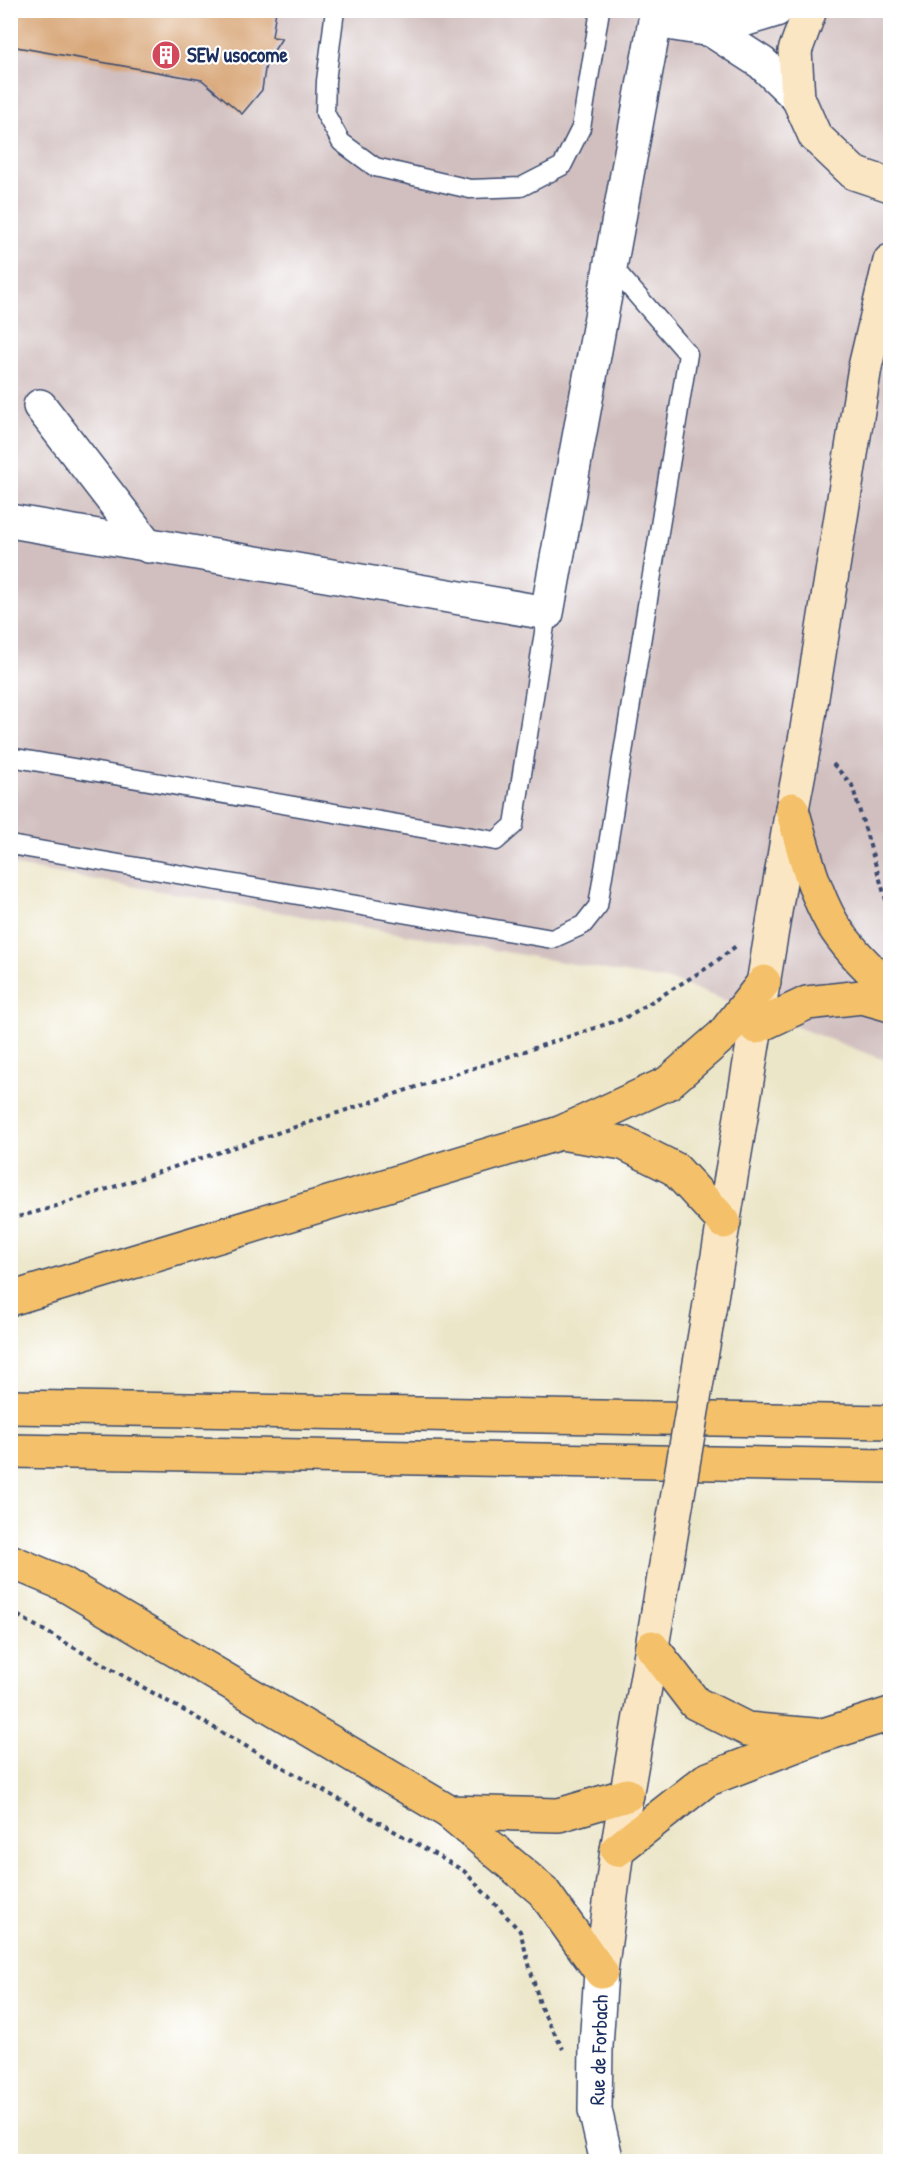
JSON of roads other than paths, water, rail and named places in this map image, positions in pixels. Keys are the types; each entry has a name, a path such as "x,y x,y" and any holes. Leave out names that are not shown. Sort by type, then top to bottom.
{"highway":[{"path":"792,809 811,875 832,923 865,965 891,989"},
{"path":"10,1299 560,1133 668,1083 723,1035 764,982"},
{"path":"756,1027 807,1003 862,997 891,1005"},
{"path":"560,1133 623,1143 675,1168 724,1222"},
{"path":"10,1407 891,1422"},
{"path":"10,1451 891,1466"},
{"path":"10,1562 62,1583 449,1812 543,1891 602,1972"},
{"path":"652,1647 695,1703 747,1729 820,1736"},
{"path":"616,1850 705,1780 820,1736 891,1714"},
{"path":"449,1812 559,1815 627,1795"}],"main road":[{"path":"810,10 795,51 798,98 815,136 854,173 891,185"},
{"path":"602,1972 616,1850 806,735 865,367 891,261"}],"street":[{"path":"711,30 776,10"},
{"path":"10,521 547,613 656,16 711,30 762,63 798,98"},
{"path":"40,406 148,546"},
{"name":"Rue de Forbach","path":"602,1972 596,2046 595,2110 607,2162"}],"lane":[{"path":"336,10 326,81 325,113 341,142 375,167 470,189 521,187 562,166 581,128 600,10"},
{"path":"10,844 552,939 583,925 598,906 688,354 610,264"},
{"path":"10,757 496,841 514,825 547,613"}],"place":[{"name":"SEW usocome","path":"166,55"}]}
